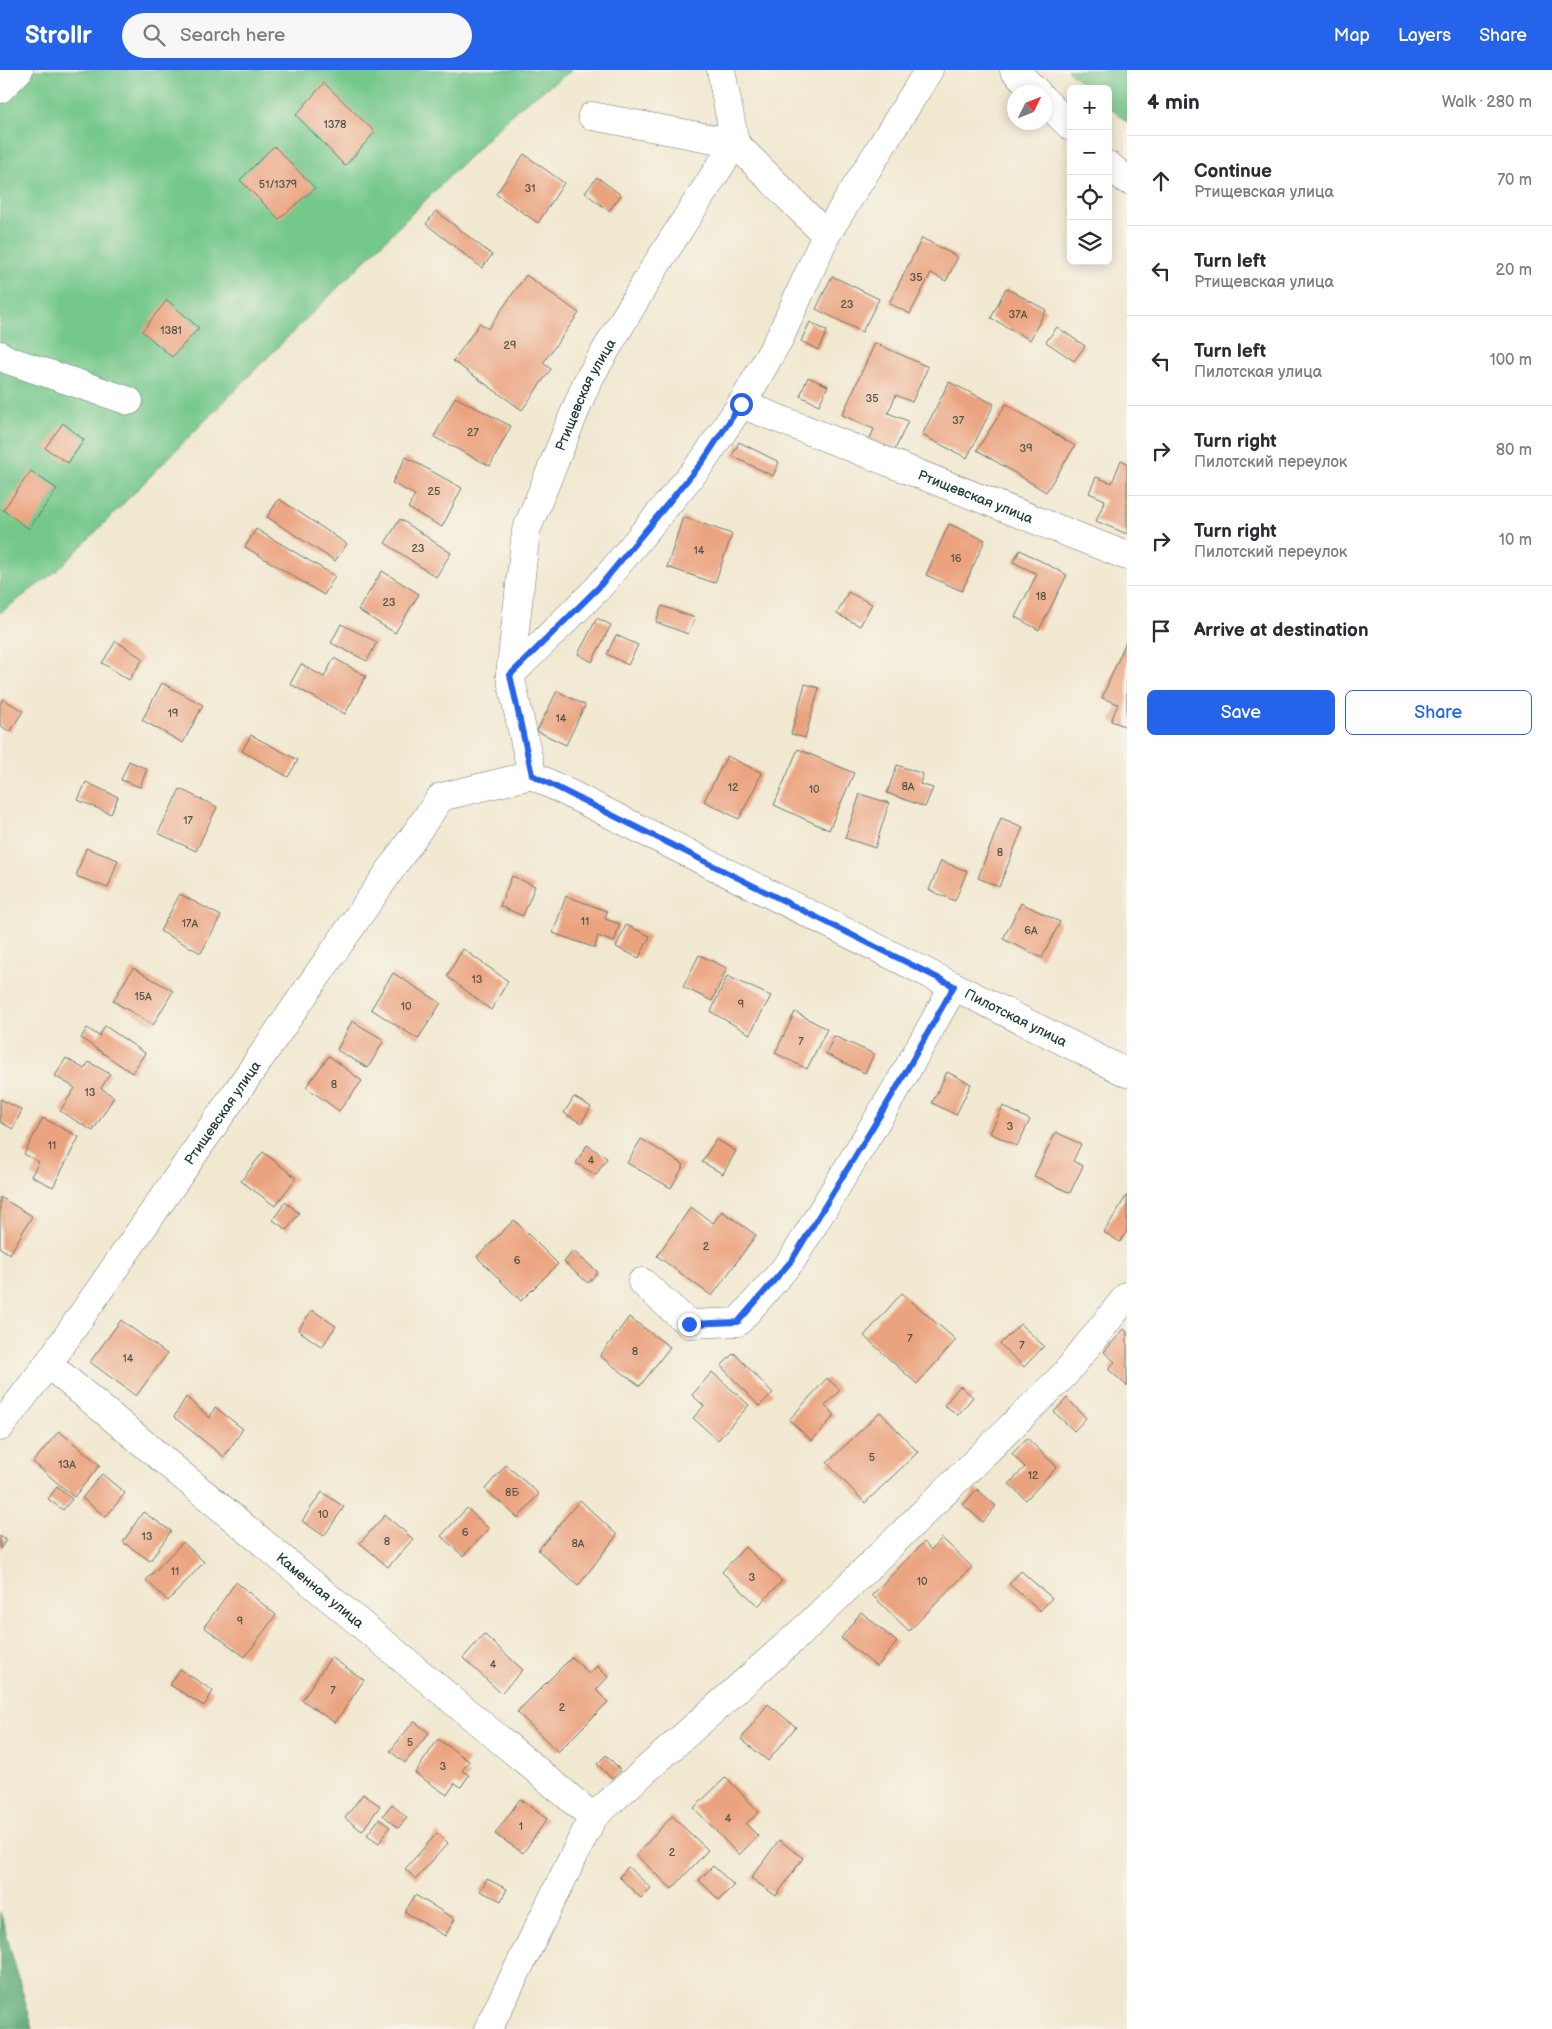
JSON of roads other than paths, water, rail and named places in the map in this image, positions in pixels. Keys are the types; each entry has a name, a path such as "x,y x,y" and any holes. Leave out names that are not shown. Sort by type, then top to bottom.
{"street":[{"path":"0,89 20,70"},
{"path":"721,70 735,143 826,235"},
{"path":"510,675 599,587 703,461 741,404 780,337 826,235 929,70"},
{"path":"1014,70 1030,85"},
{"path":"1052,108 1067,123"},
{"path":"592,116 735,143"},
{"name":"Ртищевская улица","path":"0,1426 48,1364 441,797 532,775 510,675 526,531 587,382 653,270 735,143"},
{"path":"1112,168 1127,180"},
{"path":"3,357 130,401"},
{"name":"Ртищевская улица","path":"741,404 1127,556"},
{"name":"Пилотская улица","path":"532,775 1127,1073"},
{"path":"642,1282 689,1324 738,1322 792,1260 899,1084 954,986"},
{"path":"488,2029 593,1817 809,1625 1064,1375 1127,1296"},
{"name":"Каменная улица","path":"48,1364 593,1817"}]}
